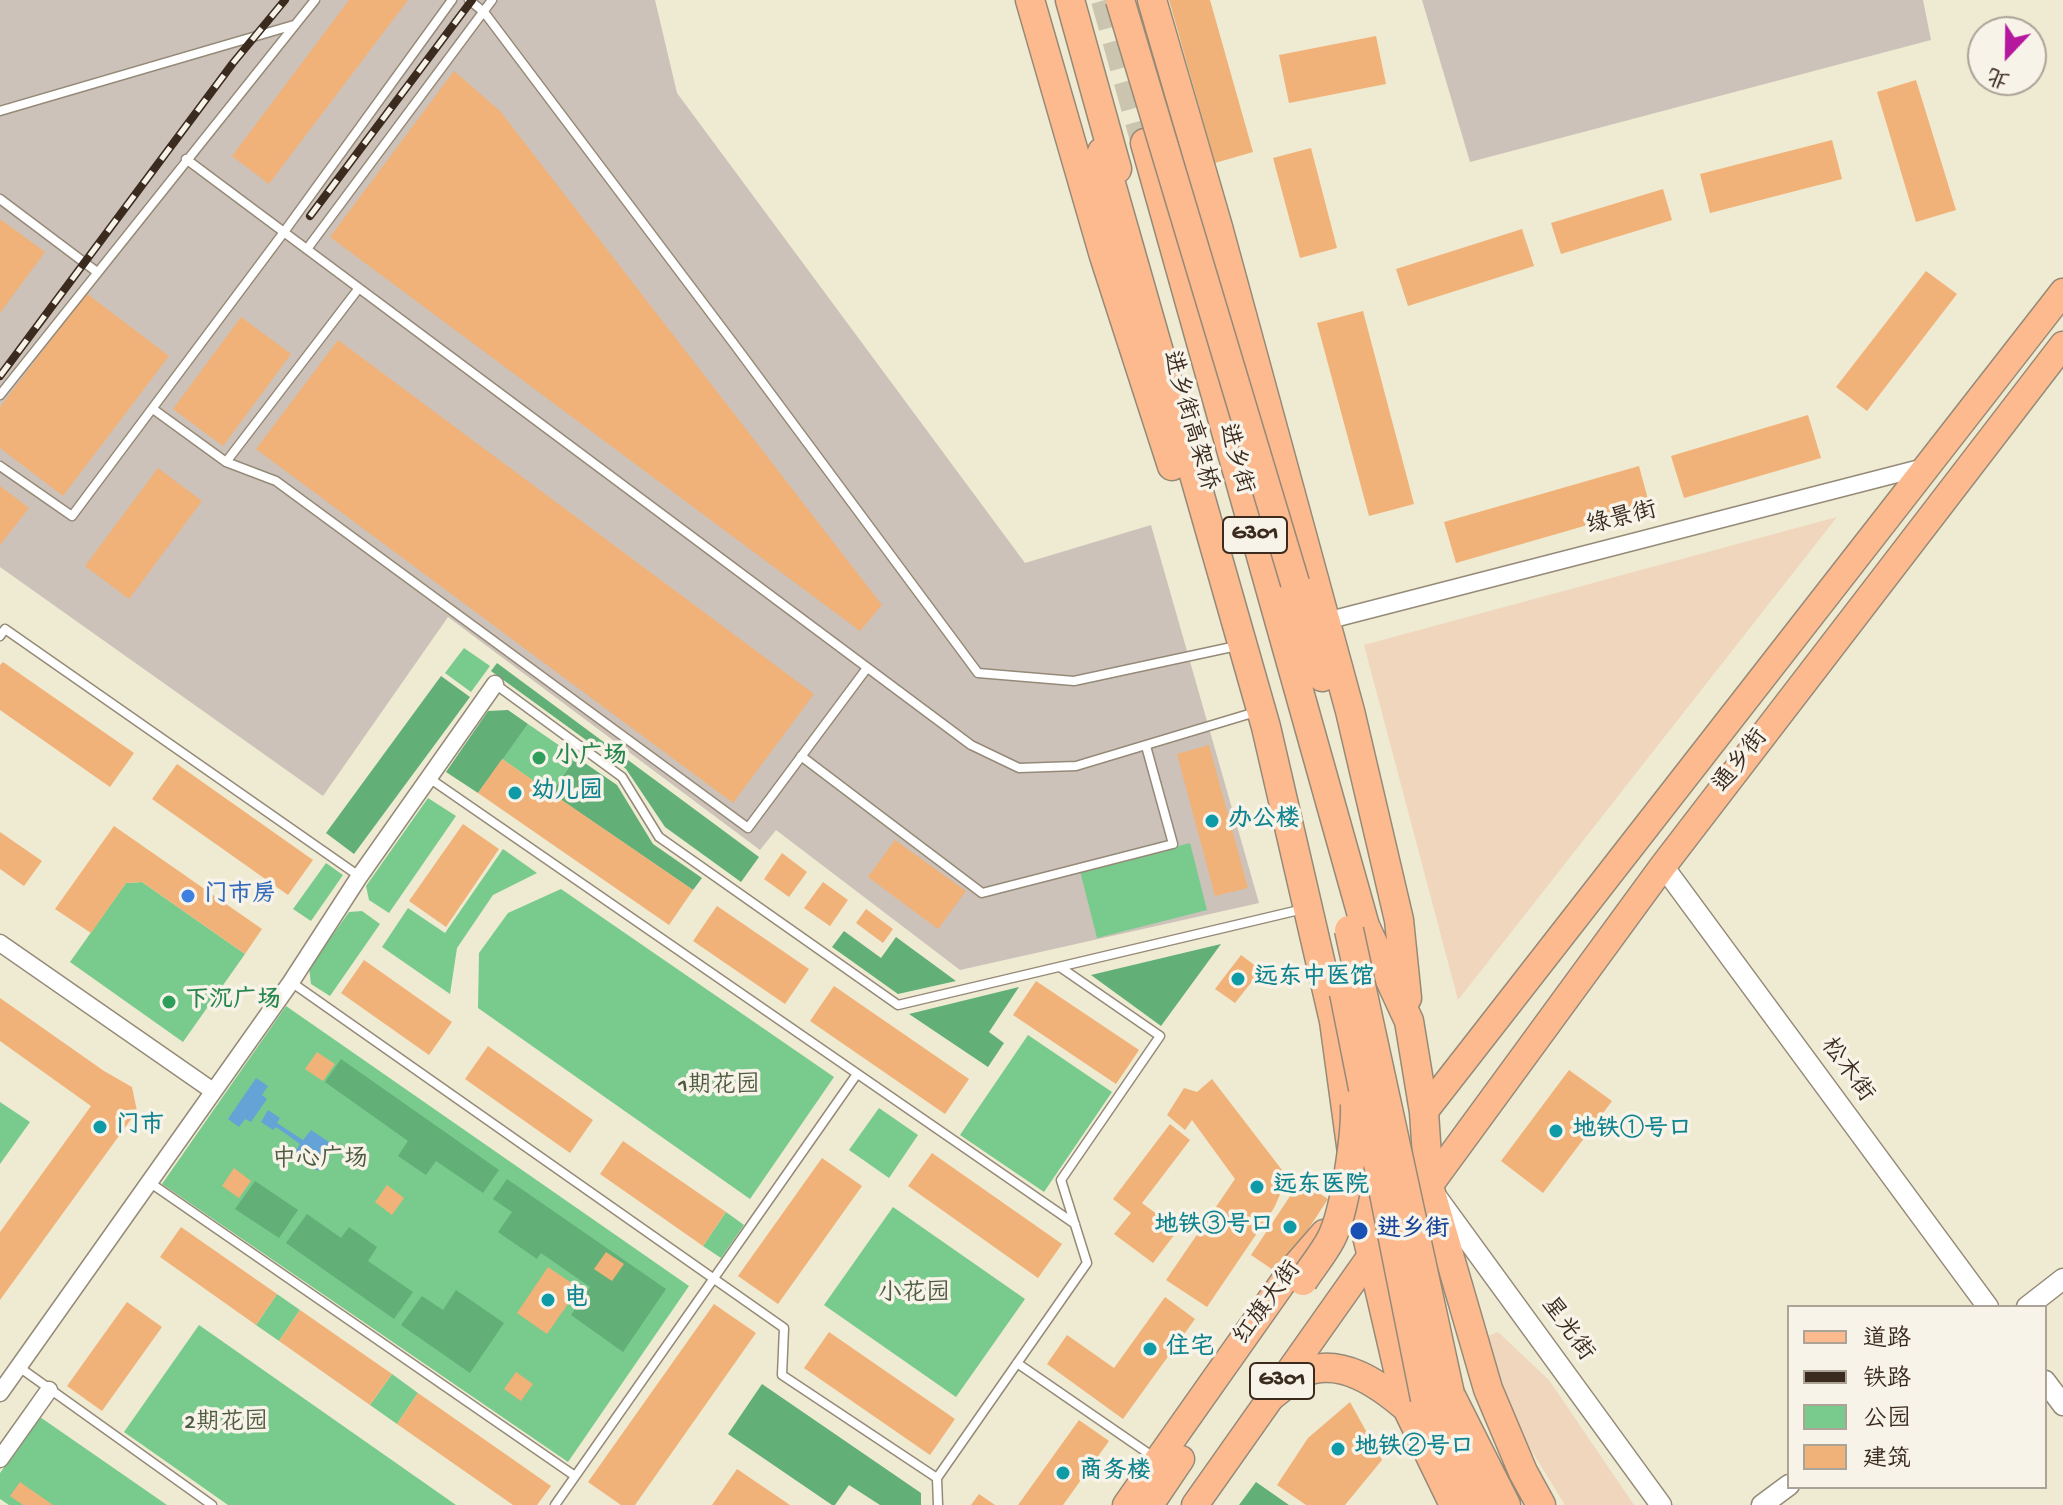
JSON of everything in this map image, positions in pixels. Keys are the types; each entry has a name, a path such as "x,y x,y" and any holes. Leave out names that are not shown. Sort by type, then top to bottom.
{"highway":[{"name":"进乡街","path":"1030,0 1090,156 1116,252 1266,727 1334,1021 1358,1197 1370,1257 1407,1408 1454,1505"},
{"name":"进乡街高架桥","path":"1070,0 1341,932"},
{"name":"进乡街高架桥","path":"1089,0 1341,932"},
{"path":"1120,0 1341,744 1390,887"},
{"path":"1152,0 1218,227 1350,711 1399,920 1409,1021"},
{"name":"进乡街","path":"1145,143 1365,926 1409,1021 1424,1112 1429,1186 1488,1389 1523,1472 1541,1505"},
{"path":"1172,237 1218,227"},
{"path":"1116,252 1232,647 1302,944 1334,1021"},
{"path":"1341,932 1354,1043 1425,1399 1477,1505"},
{"path":"1341,932 1450,1394 1506,1505"},
{"path":"1303,1281 1332,1237 1348,1175 1356,1126 1354,1043"},
{"name":"红旗大街","path":"1358,1197 1424,1112"},
{"name":"G301","path":"1370,1257 1429,1186"},
{"path":"1271,1396 1302,1373 1334,1367 1370,1380 1407,1408"}],"main road":[{"name":"通乡街","path":"1424,1112 2063,292"},
{"name":"通乡街","path":"1429,1186 1663,866 2063,345"},
{"name":"红旗大街","path":"1126,1505 1291,1271 1358,1197"},
{"name":"G301","path":"1195,1505 1370,1257"},
{"path":"1150,1505 1303,1281"}],"street":[{"name":"绿景街","path":"1326,621 1930,465"},
{"path":"0,1393 291,982 359,877 495,684"},
{"name":"松木街","path":"1663,866 1987,1305"},
{"path":"0,943 213,1091"},
{"name":"星光街","path":"1429,1186 1661,1505"},
{"path":"2030,1305 2063,1279"},
{"path":"2047,1384 2063,1405"},
{"path":"0,1459 49,1390"},
{"path":"1762,1505 1787,1486"}],"lane":[{"path":"0,395 315,0"},
{"path":"0,466 72,516 452,0"},
{"path":"469,0 484,12 978,673 1074,681 1232,647"},
{"path":"307,249 492,0"},
{"path":"0,111 295,25"},
{"path":"186,159 971,745 1019,768 1076,766 1249,714"},
{"path":"0,199 97,272"},
{"path":"226,462 359,288"},
{"path":"153,409 226,462 276,481 748,828 867,668"},
{"path":"0,636 5,629 359,877"},
{"path":"495,684 622,777 659,837 898,1005 1295,911"},
{"path":"801,756 982,893 1173,844 1146,746"},
{"path":"429,778 1075,1224"},
{"path":"938,1505 937,1478 1087,1263 1061,1180 1160,1036 1060,967"},
{"path":"291,982 784,1328 782,1375 937,1478"},
{"path":"555,1505 857,1074"},
{"path":"149,1182 575,1476"},
{"path":"1017,1363 1159,1461"},
{"path":"19,1367 212,1505"}],"shaded area":[{"path":"0,0 655,0 677,93 1025,563 1151,525 1259,903 960,970 776,830 760,850 448,617 323,796 0,567"},
{"path":"1422,0 1923,0 1931,40 1470,162"},
{"path":"1837,517 1458,1000 1364,645"},
{"path":"1498,1332 1549,1380 1634,1505 1565,1505 1512,1419 1485,1337"}],"green space":[{"path":"464,648 490,666 471,692 445,673"},
{"path":"497,663 759,857 741,882 665,827 626,769 491,671"},
{"path":"441,676 470,697 354,854 326,833"},
{"path":"508,710 528,724 478,793 446,772 488,711"},
{"name":"小广场","path":"528,724 576,757 551,793 502,759"},
{"path":"576,757 617,785 653,844 702,878 693,890 551,793"},
{"path":"428,798 456,816 389,913 369,900 366,886"},
{"path":"1190,843 1207,910 1097,938 1080,871"},
{"path":"503,849 537,873 493,895 457,948 450,994 382,947 408,908 445,933"},
{"path":"326,863 343,875 311,921 293,909"},
{"name":"下沉广场","path":"142,882 245,954 183,1042 70,962 126,883"},
{"name":"1期花园","path":"561,889 834,1077 750,1199 478,1008 479,953 508,913"},
{"path":"362,911 380,924 330,996 311,984 309,968 349,912"},
{"path":"844,931 881,958 896,937 956,981 898,994 832,947"},
{"path":"1221,944 1161,1026 1091,975"},
{"path":"1019,987 989,1032 1004,1043 988,1067 909,1014"},
{"name":"中心广场","path":"286,1006 689,1286 568,1462 162,1184"},
{"path":"1028,1035 1112,1092 1044,1192 960,1135"},
{"path":"341,1059 499,1170 483,1193 436,1161 426,1175 398,1156 408,1141 325,1082"},
{"path":"0,1102 30,1122 0,1164"},
{"path":"879,1108 918,1135 889,1178 849,1150"},
{"path":"507,1179 666,1289 623,1352 571,1315 590,1287 541,1253 537,1259 498,1232 512,1212 493,1199"},
{"path":"255,1181 298,1210 279,1238 235,1209"},
{"name":"小花园","path":"893,1207 1025,1299 956,1397 824,1305"},
{"path":"726,1212 744,1225 721,1258 703,1246"},
{"path":"307,1214 341,1238 349,1227 377,1247 368,1261 413,1292 394,1319 286,1243"},
{"path":"456,1290 504,1323 470,1373 401,1325 422,1296 443,1310"},
{"path":"277,1294 300,1310 279,1341 256,1325"},
{"name":"2期花园","path":"199,1325 456,1505 228,1505 124,1432"},
{"path":"392,1374 418,1393 397,1424 370,1405"},
{"path":"762,1384 921,1493 921,1505 880,1505 849,1485 832,1505 728,1434"},
{"path":"40,1417 167,1505 9,1505 0,1499 0,1473"},
{"path":"1256,1482 1289,1505 1239,1505"}],"water":[{"path":"256,1078 268,1086 262,1095 267,1099 251,1122 245,1119 239,1127 228,1119"},
{"path":"268,1110 280,1118 277,1123 303,1140 311,1130 335,1146 318,1171 293,1155 300,1144 276,1127 273,1130 261,1122"}],"building":[{"path":"349,0 408,0 269,184 232,156"},
{"path":"1169,0 1210,0 1253,152 1215,163"},
{"path":"1376,36 1386,84 1289,103 1279,55"},
{"path":"454,71 500,111 882,605 860,631 330,237"},
{"path":"1916,80 1956,210 1916,222 1877,92"},
{"path":"1832,140 1842,179 1710,213 1700,174"},
{"path":"1311,148 1337,248 1300,258 1273,158"},
{"path":"1663,189 1672,220 1561,254 1551,223"},
{"path":"0,219 45,252 0,313"},
{"path":"1522,229 1534,266 1408,306 1396,269"},
{"path":"1926,271 1957,294 1867,411 1836,387"},
{"path":"86,293 169,356 63,496 0,448 0,407"},
{"path":"1363,311 1414,504 1369,516 1317,323"},
{"path":"241,317 291,354 223,446 173,409"},
{"path":"338,340 814,694 733,803 256,449"},
{"path":"1808,415 1821,458 1684,498 1671,456"},
{"path":"1639,466 1650,507 1456,563 1444,522"},
{"path":"158,468 202,501 129,599 85,566"},
{"path":"0,486 29,508 0,545"},
{"path":"3,662 134,753 110,787 0,710 0,665"},
{"name":"办公楼","path":"1209,745 1248,888 1215,896 1177,754"},
{"path":"502,759 693,890 669,925 478,793"},
{"path":"177,764 313,860 288,895 152,799"},
{"path":"463,824 499,849 446,927 409,901"},
{"name":"门市房","path":"114,826 262,929 245,954 142,882 126,883 91,933 55,909"},
{"path":"0,832 42,861 24,886 0,869"},
{"path":"895,840 966,891 938,929 868,877"},
{"path":"782,853 807,872 789,897 764,879"},
{"path":"823,882 848,900 830,926 804,908"},
{"path":"717,906 809,969 785,1004 693,941"},
{"path":"866,909 893,929 883,943 856,923"},
{"name":"远东中医馆","path":"1241,955 1261,970 1235,1003 1215,989"},
{"path":"364,960 452,1022 429,1055 341,993"},
{"path":"1036,981 1139,1050 1116,1084 1013,1015"},
{"path":"834,986 969,1079 945,1114 810,1021"},
{"path":"0,998 132,1087 137,1111 0,1300 0,1232 91,1106 0,1041"},
{"path":"488,1046 593,1120 570,1153 465,1079"},
{"path":"317,1052 335,1064 323,1081 305,1069"},
{"name":"地铁①号口","path":"1569,1070 1612,1101 1543,1193 1501,1161"},
{"name":"远东医院","path":"1212,1079 1282,1170 1286,1181 1274,1208 1207,1307 1166,1280 1235,1179 1192,1120 1185,1130 1167,1115 1184,1088 1197,1092"},
{"path":"1170,1124 1190,1140 1142,1203 1178,1230 1153,1263 1114,1234 1131,1213 1113,1199"},
{"path":"623,1141 726,1212 703,1246 600,1174"},
{"path":"932,1153 1062,1244 1038,1278 908,1186"},
{"path":"822,1158 862,1186 778,1304 738,1276"},
{"path":"234,1168 251,1181 239,1198 222,1186"},
{"name":"地铁③号口","path":"1300,1181 1328,1199 1279,1274 1251,1255"},
{"path":"387,1185 404,1198 392,1215 375,1202"},
{"path":"181,1227 277,1294 256,1325 160,1257"},
{"path":"606,1252 624,1264 612,1281 594,1269"},
{"name":"电","path":"548,1267 579,1288 547,1334 517,1313"},
{"name":"住宅","path":"1165,1297 1195,1319 1123,1419 1047,1364 1067,1335 1114,1368"},
{"path":"127,1302 162,1327 102,1411 67,1386"},
{"path":"714,1304 756,1333 635,1505 621,1505 588,1482"},
{"path":"300,1310 392,1374 370,1405 279,1341"},
{"path":"829,1332 955,1419 930,1455 804,1368"},
{"path":"516,1372 533,1384 521,1401 504,1389"},
{"path":"418,1393 551,1486 537,1505 513,1505 397,1424"},
{"name":"地铁②号口","path":"1350,1402 1382,1460 1345,1505 1306,1505 1277,1485 1308,1438"},
{"name":"商务楼","path":"1079,1420 1109,1441 1063,1505 1018,1505"},
{"path":"737,1469 790,1505 712,1505"},
{"path":"20,1482 53,1505 23,1505 10,1496"},
{"path":"979,1494 995,1505 971,1505"}],"tunnel":[{"path":"1105,0 1145,143"}],"railway":[{"path":"0,376 233,63 285,0"},
{"path":"310,216 472,0"}],"place":[{"name":"小广场","path":"539,758"},
{"name":"幼儿园","path":"515,793"},
{"name":"办公楼","path":"1212,821"},
{"name":"门市房","path":"188,896"},
{"name":"远东中医馆","path":"1238,979"},
{"name":"下沉广场","path":"169,1002"},
{"name":"门市","path":"100,1127"},
{"name":"地铁①号口","path":"1556,1131"},
{"name":"远东医院","path":"1257,1187"},
{"name":"地铁③号口","path":"1290,1227"},
{"name":"进乡街","path":"1359,1231"},
{"name":"电","path":"548,1300"},
{"name":"住宅","path":"1150,1349"},
{"name":"地铁②号口","path":"1338,1449"},
{"name":"商务楼","path":"1063,1473"}]}
